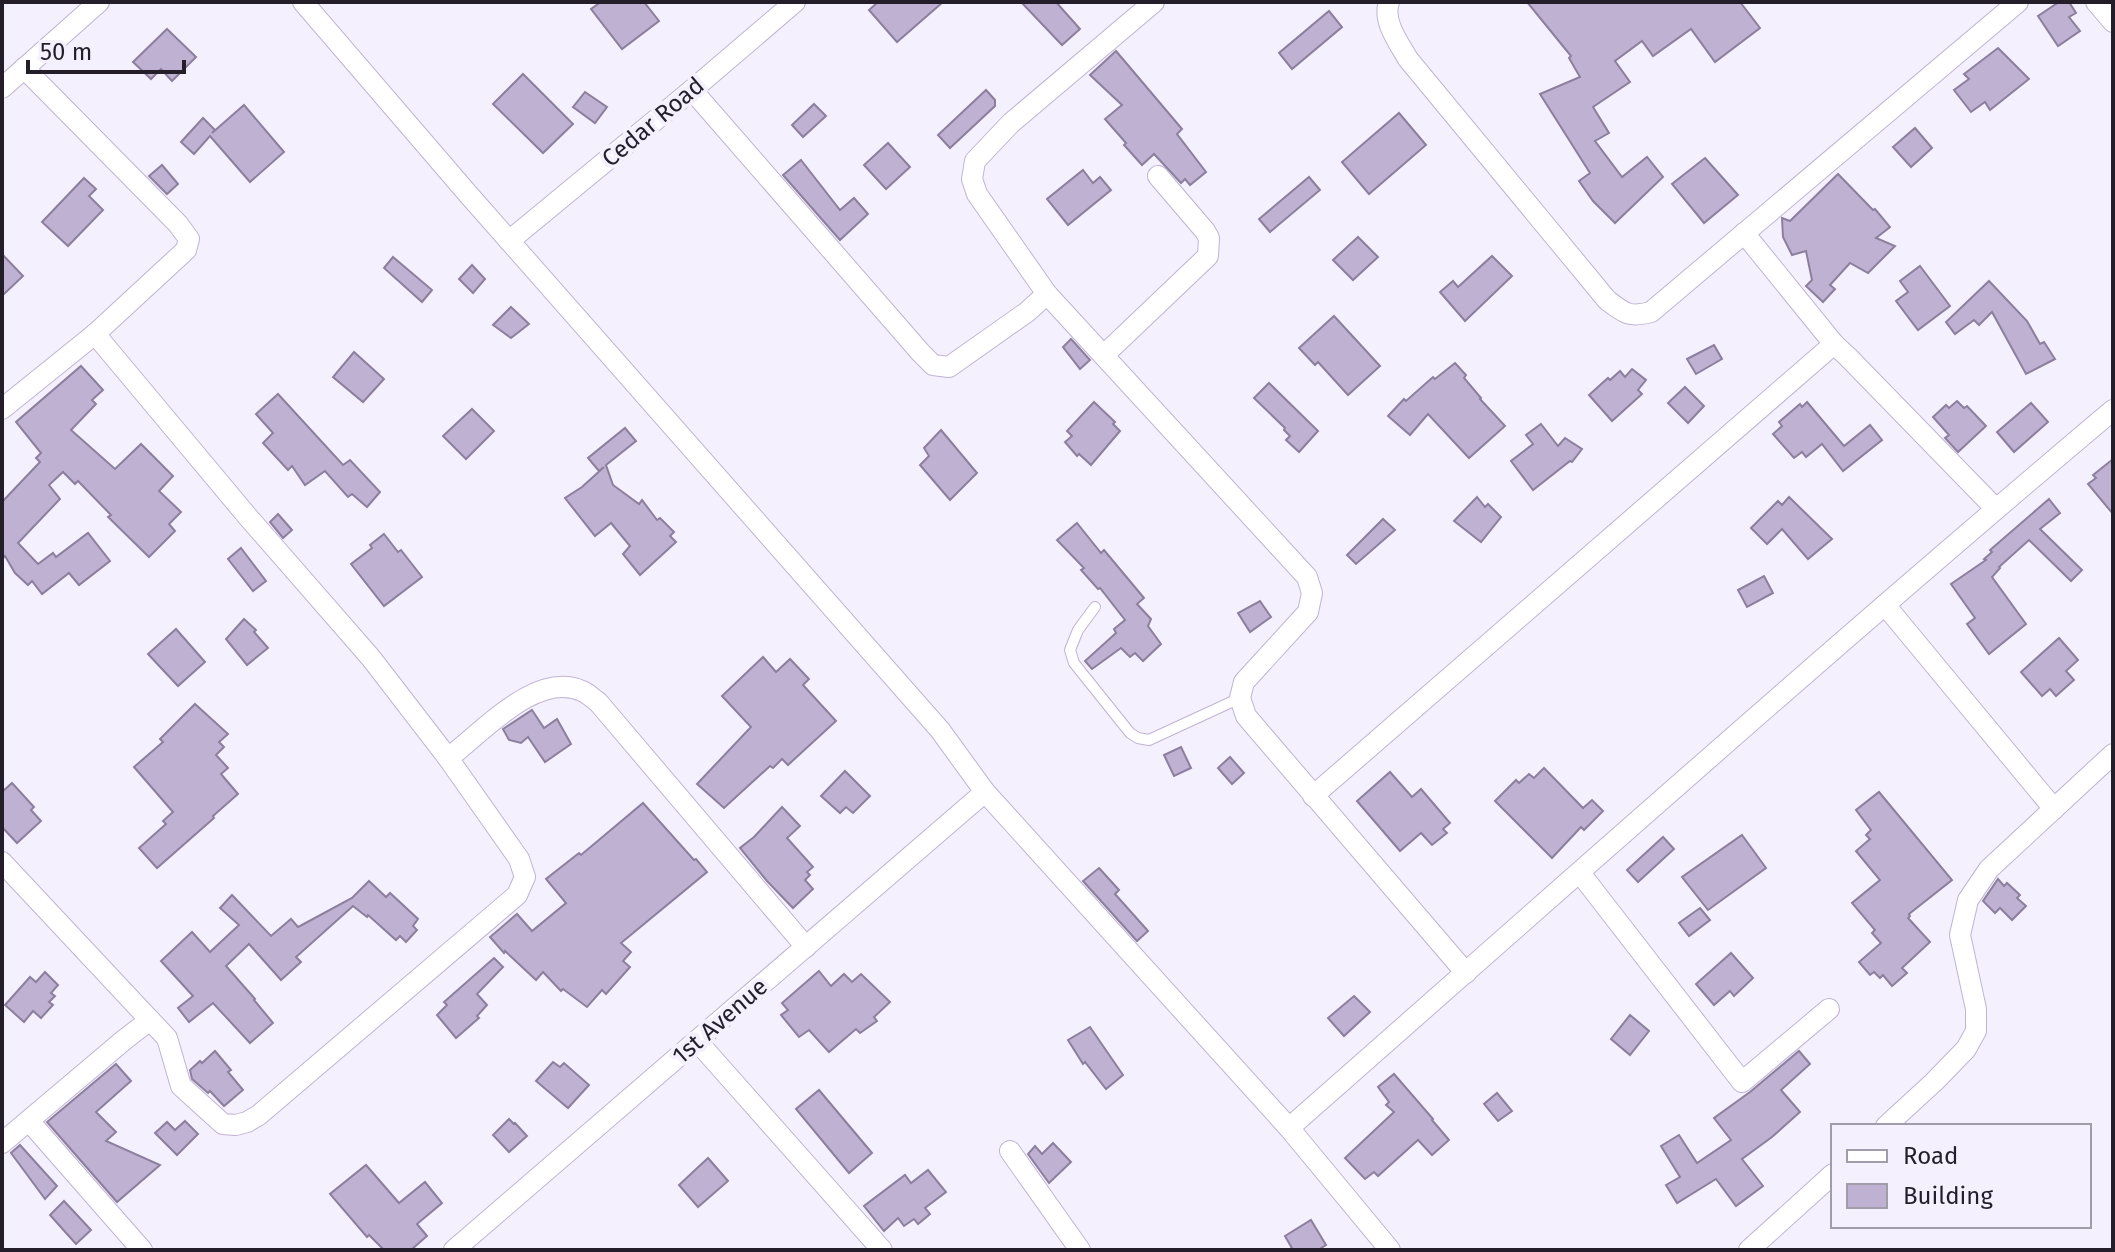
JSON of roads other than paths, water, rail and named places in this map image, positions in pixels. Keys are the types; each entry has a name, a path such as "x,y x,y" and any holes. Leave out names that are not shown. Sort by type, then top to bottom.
{"street":[{"path":"2,88 99,2"},
{"path":"303,2 940,730 985,792 1289,1128 1390,1250"},
{"name":"Cedar Road","path":"509,241 795,2"},
{"path":"1154,2 1011,123 975,161 972,179 977,194 1047,294 1307,577 1312,593 1308,612 1244,682 1240,698 1246,716 1466,973"},
{"path":"1389,2 1386,9 1390,26 1408,59 1607,300 1623,312 1637,316 1651,312 2018,2"},
{"path":"2096,2 2113,22"},
{"path":"2,409 95,334 186,250 189,239 178,224 24,68"},
{"path":"692,90 933,365 949,367 1027,312 1047,294"},
{"path":"1104,355 1208,256 1209,238 1205,231 1158,176"},
{"path":"1744,233 1834,344 1996,509"},
{"path":"2,862 167,1038 181,1086 223,1124 236,1125 259,1115 517,895 525,877 519,859 448,758 371,658 95,334"},
{"path":"1313,796 1834,344"},
{"path":"1289,1128 1885,605 2113,410"},
{"path":"1885,605 2054,809"},
{"path":"448,758 493,719 533,693 556,687 581,690 598,702 806,947"},
{"path":"1888,1124 1966,1049 1976,1031 1976,1009 1960,935 1968,900 1989,869 2113,754"},
{"name":"1st Avenue","path":"454,1250 985,792"},
{"path":"1580,873 1742,1082 1829,1009"},
{"path":"2,1143 150,1020"},
{"path":"697,1041 882,1250"},
{"path":"29,1121 142,1250"},
{"path":"1010,1151 1072,1247"},
{"path":"1749,1250 1831,1176"}],"lane":[{"path":"1095,607 1078,630 1070,650 1074,663 1130,733 1149,740 1240,698"}]}
